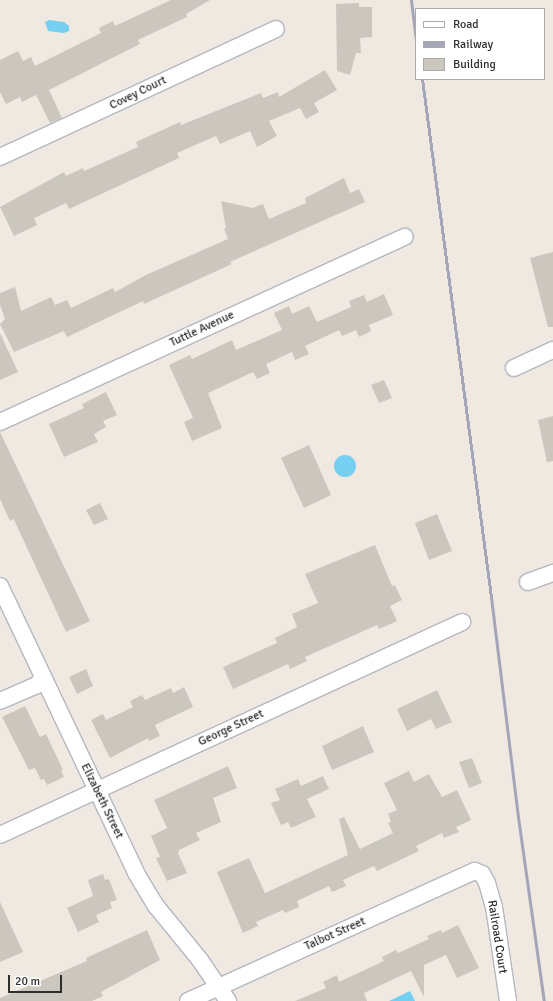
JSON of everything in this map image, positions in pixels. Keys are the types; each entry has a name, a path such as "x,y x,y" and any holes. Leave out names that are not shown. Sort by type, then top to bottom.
{"street":[{"name":"Covey Court","path":"0,157 276,29"},
{"name":"Tuttle Avenue","path":"0,422 405,237"},
{"path":"514,368 553,350"},
{"path":"528,582 553,573"},
{"name":"Elizabeth Street","path":"0,586 96,790 156,906 200,960 228,1001"},
{"name":"George Street","path":"0,835 462,622"},
{"path":"0,701 37,685 43,676"},
{"name":"Talbot Street","path":"188,1001 469,872 475,871 482,874"},
{"name":"Railroad Court","path":"482,874 494,907 508,1001"}],"water":[{"path":"49,20 64,22 69,26 69,31 64,33 48,31 45,22"},
{"path":"341,455 349,455 356,462 356,470 349,477 341,477 334,470 334,462"},
{"path":"410,991 415,1001 389,1001"}],"building":[{"path":"171,0 210,0 186,14 187,17 138,40 140,44 49,90 62,118 50,123 36,95 22,102 20,97 6,104 0,92 0,60 18,51 23,61 31,57 35,66 101,33 99,28 113,21 115,26"},
{"path":"359,3 359,7 372,7 372,37 360,38 361,53 356,53 350,75 337,71 336,4"},
{"path":"325,70 337,90 314,103 319,112 306,119 300,108 269,121 277,136 257,147 250,131 220,144 216,136 177,153 179,158 69,209 66,203 34,218 37,225 14,236 0,207 64,172 66,176 83,168 84,171 138,147 136,142 180,122 181,125 261,93 263,98 278,92 279,97"},
{"path":"344,178 350,193 359,189 365,202 230,262 232,264 144,304 143,301 67,337 64,331 14,352 0,324 5,319 0,305 0,293 15,287 21,311 51,297 55,305 67,300 71,308 113,288 115,292 146,275 228,239 224,229 226,228 221,201 253,208 263,204 269,219 306,203 305,198"},
{"path":"553,252 553,327 548,327 530,258"},
{"path":"384,294 393,315 369,325 371,331 359,337 356,330 342,336 339,330 305,346 309,354 295,360 292,352 266,364 270,373 257,379 253,372 208,393 222,428 192,441 184,422 193,418 169,365 190,355 192,359 232,340 236,350 282,330 274,313 289,306 292,314 309,306 317,322 351,307 349,301 364,295 367,302"},
{"path":"0,333 18,372 0,380"},
{"path":"384,380 392,398 379,403 371,385"},
{"path":"106,392 117,415 103,421 106,427 94,434 98,442 64,457 49,424 84,408 82,404"},
{"path":"553,416 553,461 547,462 538,420"},
{"path":"0,432 90,621 66,632 14,519 10,521 0,499"},
{"path":"309,445 331,495 304,508 281,458"},
{"path":"100,503 108,519 94,525 86,510"},
{"path":"437,514 452,551 429,560 415,523"},
{"path":"375,545 392,586 395,585 402,600 390,606 397,621 379,629 377,625 305,657 307,661 290,669 288,664 233,689 223,667 277,643 275,638 297,627 292,614 318,603 305,574"},
{"path":"86,669 93,686 77,694 69,677"},
{"path":"184,687 193,707 155,725 160,736 149,741 148,738 110,758 91,720 103,714 106,720 133,707 130,701 142,695 145,700 171,688 173,693"},
{"path":"437,690 452,722 436,729 431,719 407,731 397,709"},
{"path":"25,706 40,737 46,734 63,770 61,771 64,777 47,785 44,779 41,780 35,768 29,770 2,717"},
{"path":"363,726 374,752 332,770 322,746"},
{"path":"472,758 482,783 469,788 459,762"},
{"path":"228,766 237,788 213,798 221,822 196,833 200,840 179,850 178,853 187,873 167,881 156,858 160,857 151,836 167,828 154,800"},
{"path":"409,771 414,782 429,774 442,797 457,790 471,820 456,827 459,832 444,838 442,833 416,846 419,851 377,871 374,866 343,880 346,886 332,892 329,886 297,901 299,907 285,913 283,910 256,922 258,926 243,933 217,872 249,858 265,893 348,855 339,819 344,817 360,849 393,833 388,823 391,822 388,814 397,810 384,783"},
{"path":"323,776 329,789 307,799 316,817 291,828 288,822 281,825 271,803 280,800 275,789 298,779 301,786"},
{"path":"103,874 105,880 109,879 117,900 110,902 112,908 96,915 99,922 78,932 67,908 93,896 88,880"},
{"path":"0,902 23,952 0,962"},
{"path":"458,925 479,968 457,978 446,955 424,965 424,997 411,971 364,993 367,1001 295,1001 326,988 323,982 337,975 339,982 384,961 382,957 396,950 398,953 429,939 427,936 441,930 442,933"},
{"path":"147,930 160,960 101,992 103,996 92,1001 0,1001 0,998 87,961 86,958"}],"railway":[{"path":"411,0 415,30"},
{"path":"422,80 491,597 518,817 544,1001"}]}
